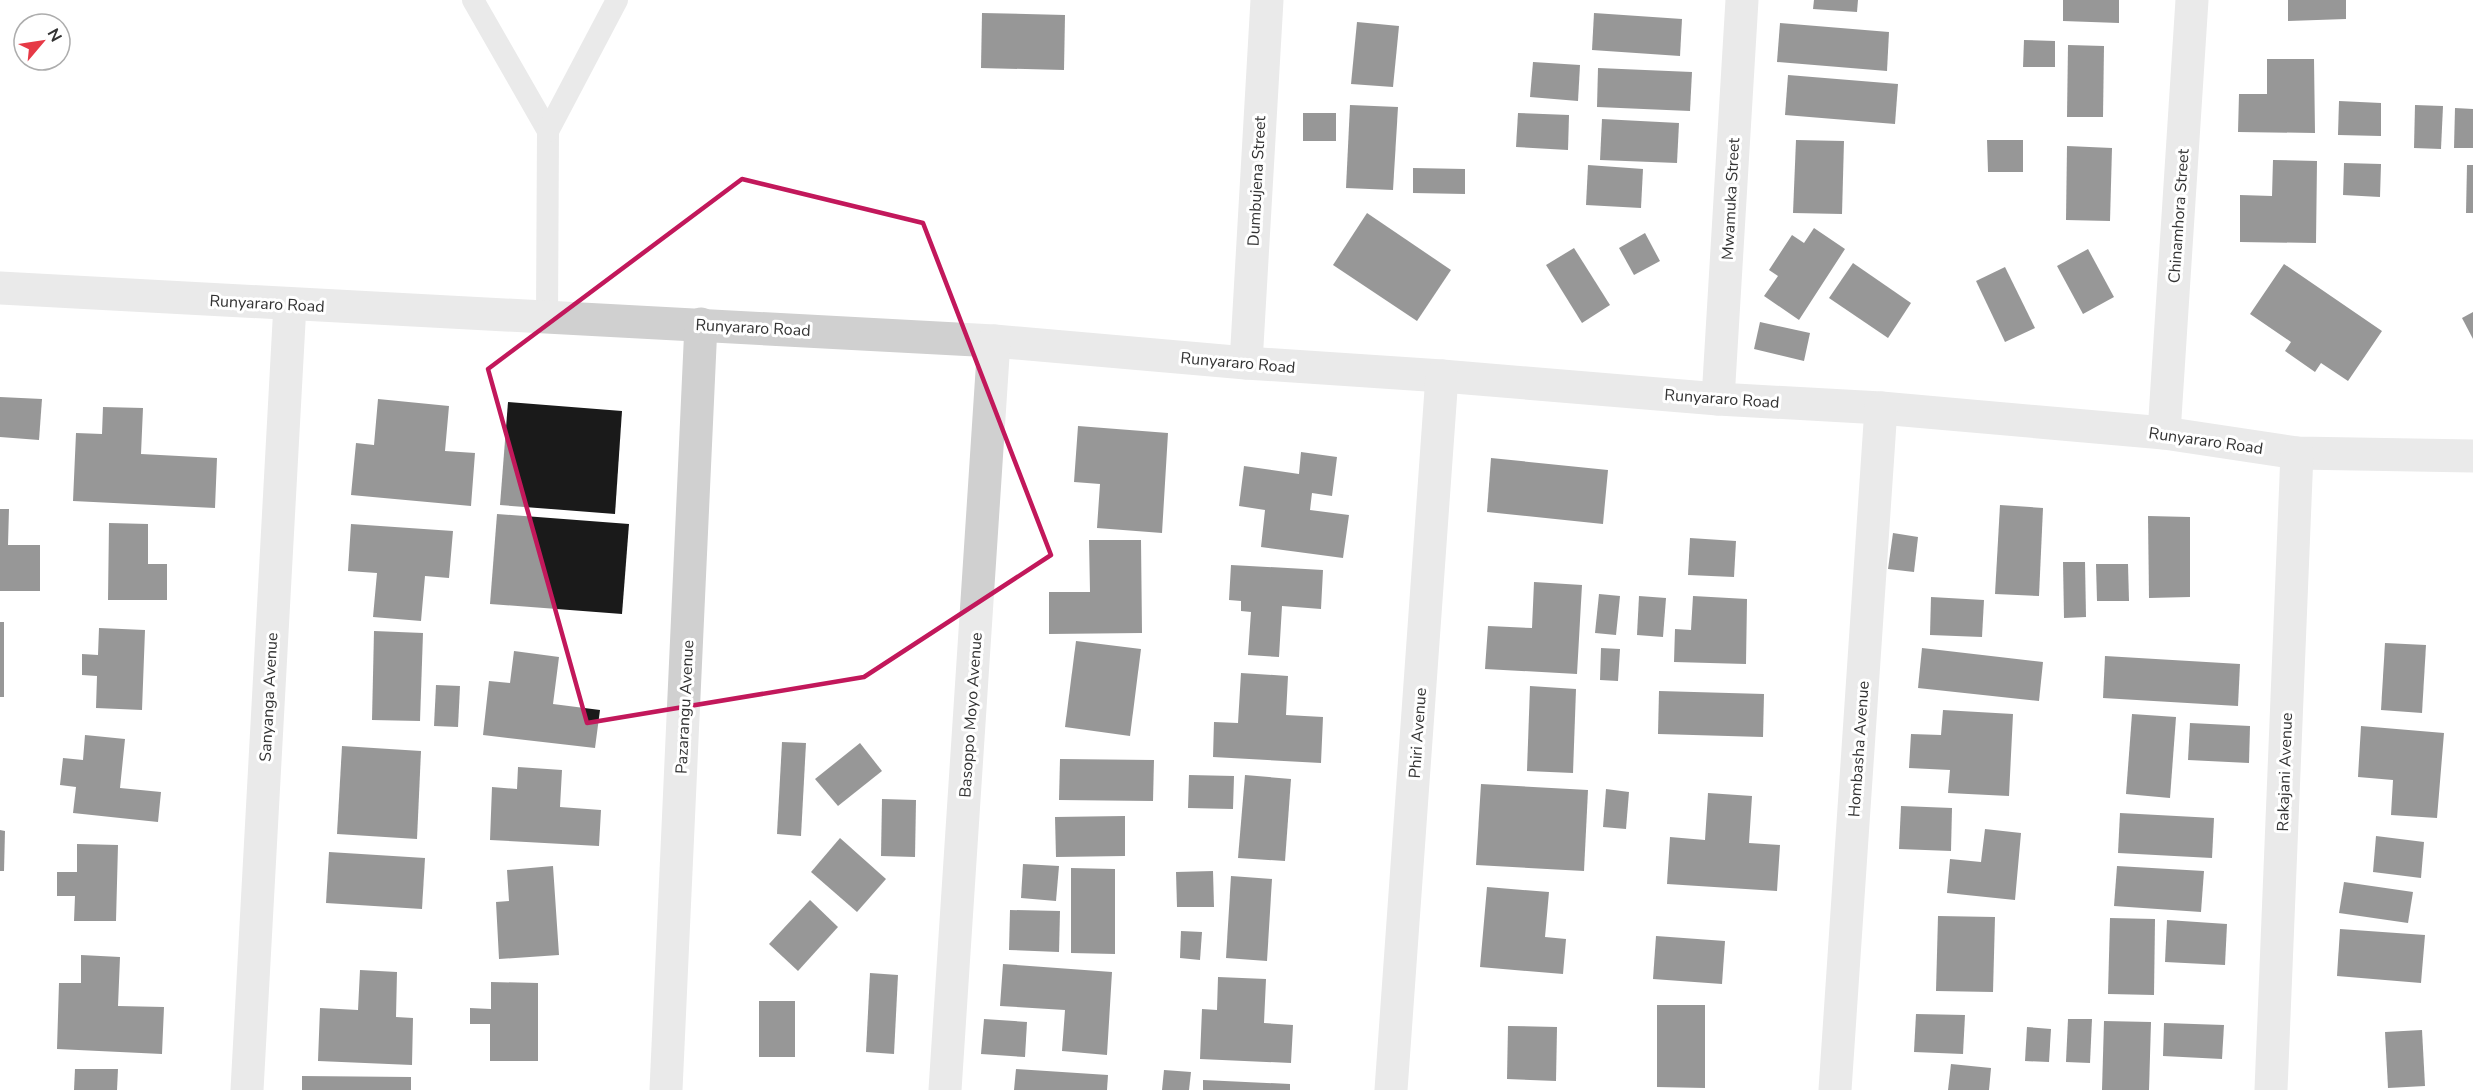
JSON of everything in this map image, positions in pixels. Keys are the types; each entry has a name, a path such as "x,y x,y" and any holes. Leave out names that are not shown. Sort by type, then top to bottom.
{"street":[{"name":"Dumbujena Street","path":"1246,363 1267,0"},
{"name":"Mwamuka Street","path":"1718,399 1742,0"},
{"name":"Chinamhora Street","path":"2164,433 2192,0"},
{"name":"Runyararo Road","path":"0,288 994,341 1246,363 1442,376 1718,399 1881,408 2164,433 2297,453 2473,456"},
{"name":"Sanyanga Avenue","path":"247,1090 290,304"},
{"name":"Pazarangu Avenue","path":"666,1090 701,324"},
{"name":"Basoppo Moyo Avenue","path":"945,1090 994,341"},
{"name":"Phiri Avenue","path":"1391,1090 1442,376"},
{"name":"Hombasha Avenue","path":"1835,1090 1881,408"},
{"name":"Rakajani Avenue","path":"2271,1090 2297,453"}],"lane":[{"path":"473,0 548,131"},
{"path":"547,317 548,131 617,0"}],"highlighted area":[{"path":"742,179 923,223 1051,555 864,677 587,723 488,369"}],"building":[{"path":"1814,0 1858,0 1857,12 1813,9"},
{"path":"2063,0 2119,0 2119,23 2063,21"},
{"path":"2288,0 2346,0 2346,19 2288,21"},
{"path":"982,13 1065,15 1064,70 981,68"},
{"path":"1594,13 1682,19 1680,56 1592,50"},
{"path":"1357,22 1399,26 1393,87 1351,84"},
{"path":"1780,23 1889,32 1887,71 1777,62"},
{"path":"2024,40 2055,41 2055,67 2023,67"},
{"path":"2068,45 2104,46 2103,117 2067,117"},
{"path":"2267,59 2314,59 2315,133 2238,132 2239,94 2267,94"},
{"path":"1533,62 1580,65 1578,101 1530,97"},
{"path":"1598,68 1692,72 1690,111 1597,107"},
{"path":"1788,75 1898,84 1895,124 1785,115"},
{"path":"2339,101 2381,103 2381,136 2338,135"},
{"path":"1350,105 1398,107 1393,190 1346,188"},
{"path":"2415,105 2443,106 2441,149 2414,148"},
{"path":"2455,108 2473,109 2473,148 2454,148"},
{"path":"1303,113 1336,113 1336,141 1303,141"},
{"path":"1518,113 1569,115 1568,150 1516,147"},
{"path":"1602,119 1679,123 1677,163 1600,160"},
{"path":"1796,140 1844,141 1842,214 1793,213"},
{"path":"1987,140 2023,140 2023,172 1988,172"},
{"path":"2067,146 2112,148 2110,221 2066,220"},
{"path":"2273,160 2317,161 2316,243 2240,242 2240,195 2272,196"},
{"path":"2344,163 2381,164 2380,197 2343,195"},
{"path":"1588,165 1643,169 1641,208 1586,205"},
{"path":"2467,165 2473,165 2473,213 2466,213"},
{"path":"1413,168 1465,169 1465,194 1413,193"},
{"path":"1367,213 1451,270 1417,321 1333,265"},
{"path":"1814,228 1845,249 1799,320 1764,296 1778,276 1769,270 1792,235 1804,243"},
{"path":"1645,233 1660,261 1634,275 1619,248"},
{"path":"1574,248 1610,305 1582,323 1546,265"},
{"path":"2088,249 2114,297 2083,314 2057,266"},
{"path":"1853,263 1911,303 1888,338 1829,298"},
{"path":"2284,264 2382,331 2348,381 2321,363 2315,372 2285,351 2291,342 2250,314"},
{"path":"2005,267 2035,328 2005,342 1976,281"},
{"path":"2473,312 2473,339 2462,318"},
{"path":"1760,322 1810,333 1804,361 1754,349"},
{"path":"0,397 42,399 39,440 0,437"},
{"path":"378,399 449,406 445,451 475,453 471,506 351,495 356,443 374,445"},
{"path":"508,402 622,411 615,514 500,505"},
{"path":"103,407 143,408 141,454 217,458 215,508 73,501 76,433 102,434"},
{"path":"1078,426 1168,433 1162,533 1097,528 1100,484 1074,482"},
{"path":"1301,452 1337,457 1332,496 1312,493 1310,510 1349,515 1343,558 1261,547 1265,510 1239,506 1244,466 1299,474"},
{"path":"1491,458 1608,470 1603,524 1487,512"},
{"path":"2000,505 2043,508 2039,596 1995,594"},
{"path":"0,509 9,509 8,545 40,545 40,591 0,591"},
{"path":"497,514 629,524 622,614 490,604"},
{"path":"2148,516 2190,517 2190,597 2149,598"},
{"path":"109,523 148,524 148,564 167,564 167,600 108,600"},
{"path":"351,524 453,531 449,578 425,576 421,621 373,617 377,573 348,571"},
{"path":"1893,533 1918,537 1914,572 1888,569"},
{"path":"1690,538 1736,541 1734,577 1688,575"},
{"path":"1089,540 1141,540 1142,633 1049,634 1049,592 1090,592"},
{"path":"2063,562 2085,562 2086,617 2064,618"},
{"path":"2096,564 2128,564 2129,601 2097,601"},
{"path":"1231,565 1323,570 1321,609 1282,606 1279,657 1248,655 1251,612 1241,611 1241,601 1229,600"},
{"path":"1534,582 1582,585 1577,674 1485,669 1488,626 1532,628"},
{"path":"1599,594 1620,596 1616,635 1595,633"},
{"path":"1639,596 1666,598 1663,637 1637,635"},
{"path":"1693,596 1747,599 1746,664 1674,662 1675,629 1691,630"},
{"path":"1931,597 1984,600 1982,637 1930,635"},
{"path":"0,622 4,622 4,697 0,697"},
{"path":"99,628 145,630 142,710 96,708 97,676 82,675 82,654 98,655"},
{"path":"374,631 423,633 420,721 372,720"},
{"path":"1076,641 1141,649 1130,736 1065,727"},
{"path":"2385,643 2426,645 2422,713 2381,710"},
{"path":"1601,648 1620,649 1618,681 1600,680"},
{"path":"1922,648 2043,662 2039,701 1918,688"},
{"path":"514,651 559,657 553,704 600,710 595,748 483,735 489,681 510,683"},
{"path":"2105,656 2240,664 2238,706 2103,698"},
{"path":"1241,673 1288,676 1286,715 1323,717 1321,763 1213,757 1214,722 1238,723"},
{"path":"436,685 460,686 458,727 434,726"},
{"path":"1530,686 1576,689 1573,773 1527,771"},
{"path":"1659,691 1764,694 1763,737 1658,734"},
{"path":"1943,710 2013,714 2009,796 1948,793 1950,770 1909,768 1911,734 1941,735"},
{"path":"2132,714 2176,717 2170,798 2126,794"},
{"path":"2190,723 2250,726 2249,763 2188,760"},
{"path":"2361,726 2444,733 2437,818 2391,815 2393,780 2358,777"},
{"path":"85,735 125,739 120,788 161,792 158,822 73,813 76,787 60,785 63,758 83,760"},
{"path":"782,742 806,743 801,836 777,834"},
{"path":"860,743 882,771 838,806 815,779"},
{"path":"342,746 421,751 417,839 337,834"},
{"path":"1060,759 1154,760 1153,801 1059,800"},
{"path":"518,767 562,770 560,807 601,810 599,846 490,840 492,787 517,789"},
{"path":"1189,775 1234,776 1233,809 1188,808"},
{"path":"1245,775 1291,779 1285,861 1238,858"},
{"path":"1481,784 1588,790 1584,871 1476,865"},
{"path":"1606,789 1629,792 1626,829 1603,827"},
{"path":"1708,793 1752,796 1749,843 1780,845 1777,891 1667,884 1670,837 1705,840"},
{"path":"882,799 916,800 915,857 881,856"},
{"path":"1901,806 1952,808 1951,851 1899,849"},
{"path":"2120,813 2214,818 2212,858 2118,853"},
{"path":"1125,816 1125,856 1056,857 1055,817"},
{"path":"1985,829 2021,833 2015,900 1947,893 1950,859 1981,862"},
{"path":"0,830 5,831 4,871 0,871"},
{"path":"2376,836 2424,842 2421,878 2373,872"},
{"path":"840,838 886,879 857,912 811,872"},
{"path":"77,844 118,845 116,921 74,921 75,896 57,896 57,872 77,872"},
{"path":"329,852 425,858 422,909 326,903"},
{"path":"1023,864 1059,866 1056,901 1021,898"},
{"path":"553,866 559,955 499,959 496,902 509,901 507,870"},
{"path":"2117,866 2204,871 2201,912 2114,906"},
{"path":"1071,868 1115,869 1115,954 1071,953"},
{"path":"1213,871 1214,907 1177,907 1176,872"},
{"path":"1231,876 1272,879 1267,961 1226,958"},
{"path":"2344,882 2413,892 2408,923 2339,913"},
{"path":"1487,887 1549,892 1545,937 1566,939 1563,974 1480,967"},
{"path":"810,900 838,927 798,971 769,944"},
{"path":"1010,910 1060,911 1059,952 1009,950"},
{"path":"1938,916 1995,917 1993,992 1936,991"},
{"path":"2110,918 2155,919 2154,995 2108,994"},
{"path":"2167,920 2227,924 2225,965 2165,962"},
{"path":"2340,929 2425,935 2421,983 2337,976"},
{"path":"1181,931 1202,932 1200,960 1180,958"},
{"path":"1656,936 1725,941 1722,984 1653,979"},
{"path":"81,955 120,957 118,1006 164,1007 162,1054 57,1049 59,983 81,983"},
{"path":"1003,964 1112,972 1107,1055 1062,1051 1065,1010 1000,1006"},
{"path":"360,970 397,972 396,1017 413,1018 412,1065 318,1061 320,1008 358,1010"},
{"path":"870,973 898,975 894,1054 866,1052"},
{"path":"1218,977 1266,979 1264,1023 1293,1025 1291,1063 1200,1059 1202,1009 1217,1010"},
{"path":"491,982 538,983 538,1061 490,1061 490,1024 470,1024 470,1008 491,1009"},
{"path":"759,1001 795,1001 795,1057 759,1057"},
{"path":"1657,1005 1705,1005 1705,1088 1657,1087"},
{"path":"1916,1014 1965,1015 1963,1054 1914,1052"},
{"path":"984,1019 1027,1022 1025,1057 981,1054"},
{"path":"2068,1019 2092,1019 2090,1063 2066,1062"},
{"path":"2104,1021 2151,1022 2149,1090 2102,1090"},
{"path":"2164,1023 2224,1025 2222,1059 2163,1056"},
{"path":"1508,1026 1557,1027 1556,1081 1507,1079"},
{"path":"2027,1027 2051,1029 2049,1062 2025,1061"},
{"path":"2422,1030 2425,1086 2388,1088 2385,1032"},
{"path":"1951,1064 1991,1068 1989,1090 1948,1090"},
{"path":"75,1069 118,1069 117,1090 74,1090"},
{"path":"1016,1069 1108,1075 1107,1090 1014,1090"},
{"path":"1164,1070 1191,1072 1189,1090 1162,1090"},
{"path":"302,1076 411,1077 411,1090 302,1090"},
{"path":"1203,1080 1290,1084 1290,1090 1203,1090"}]}
